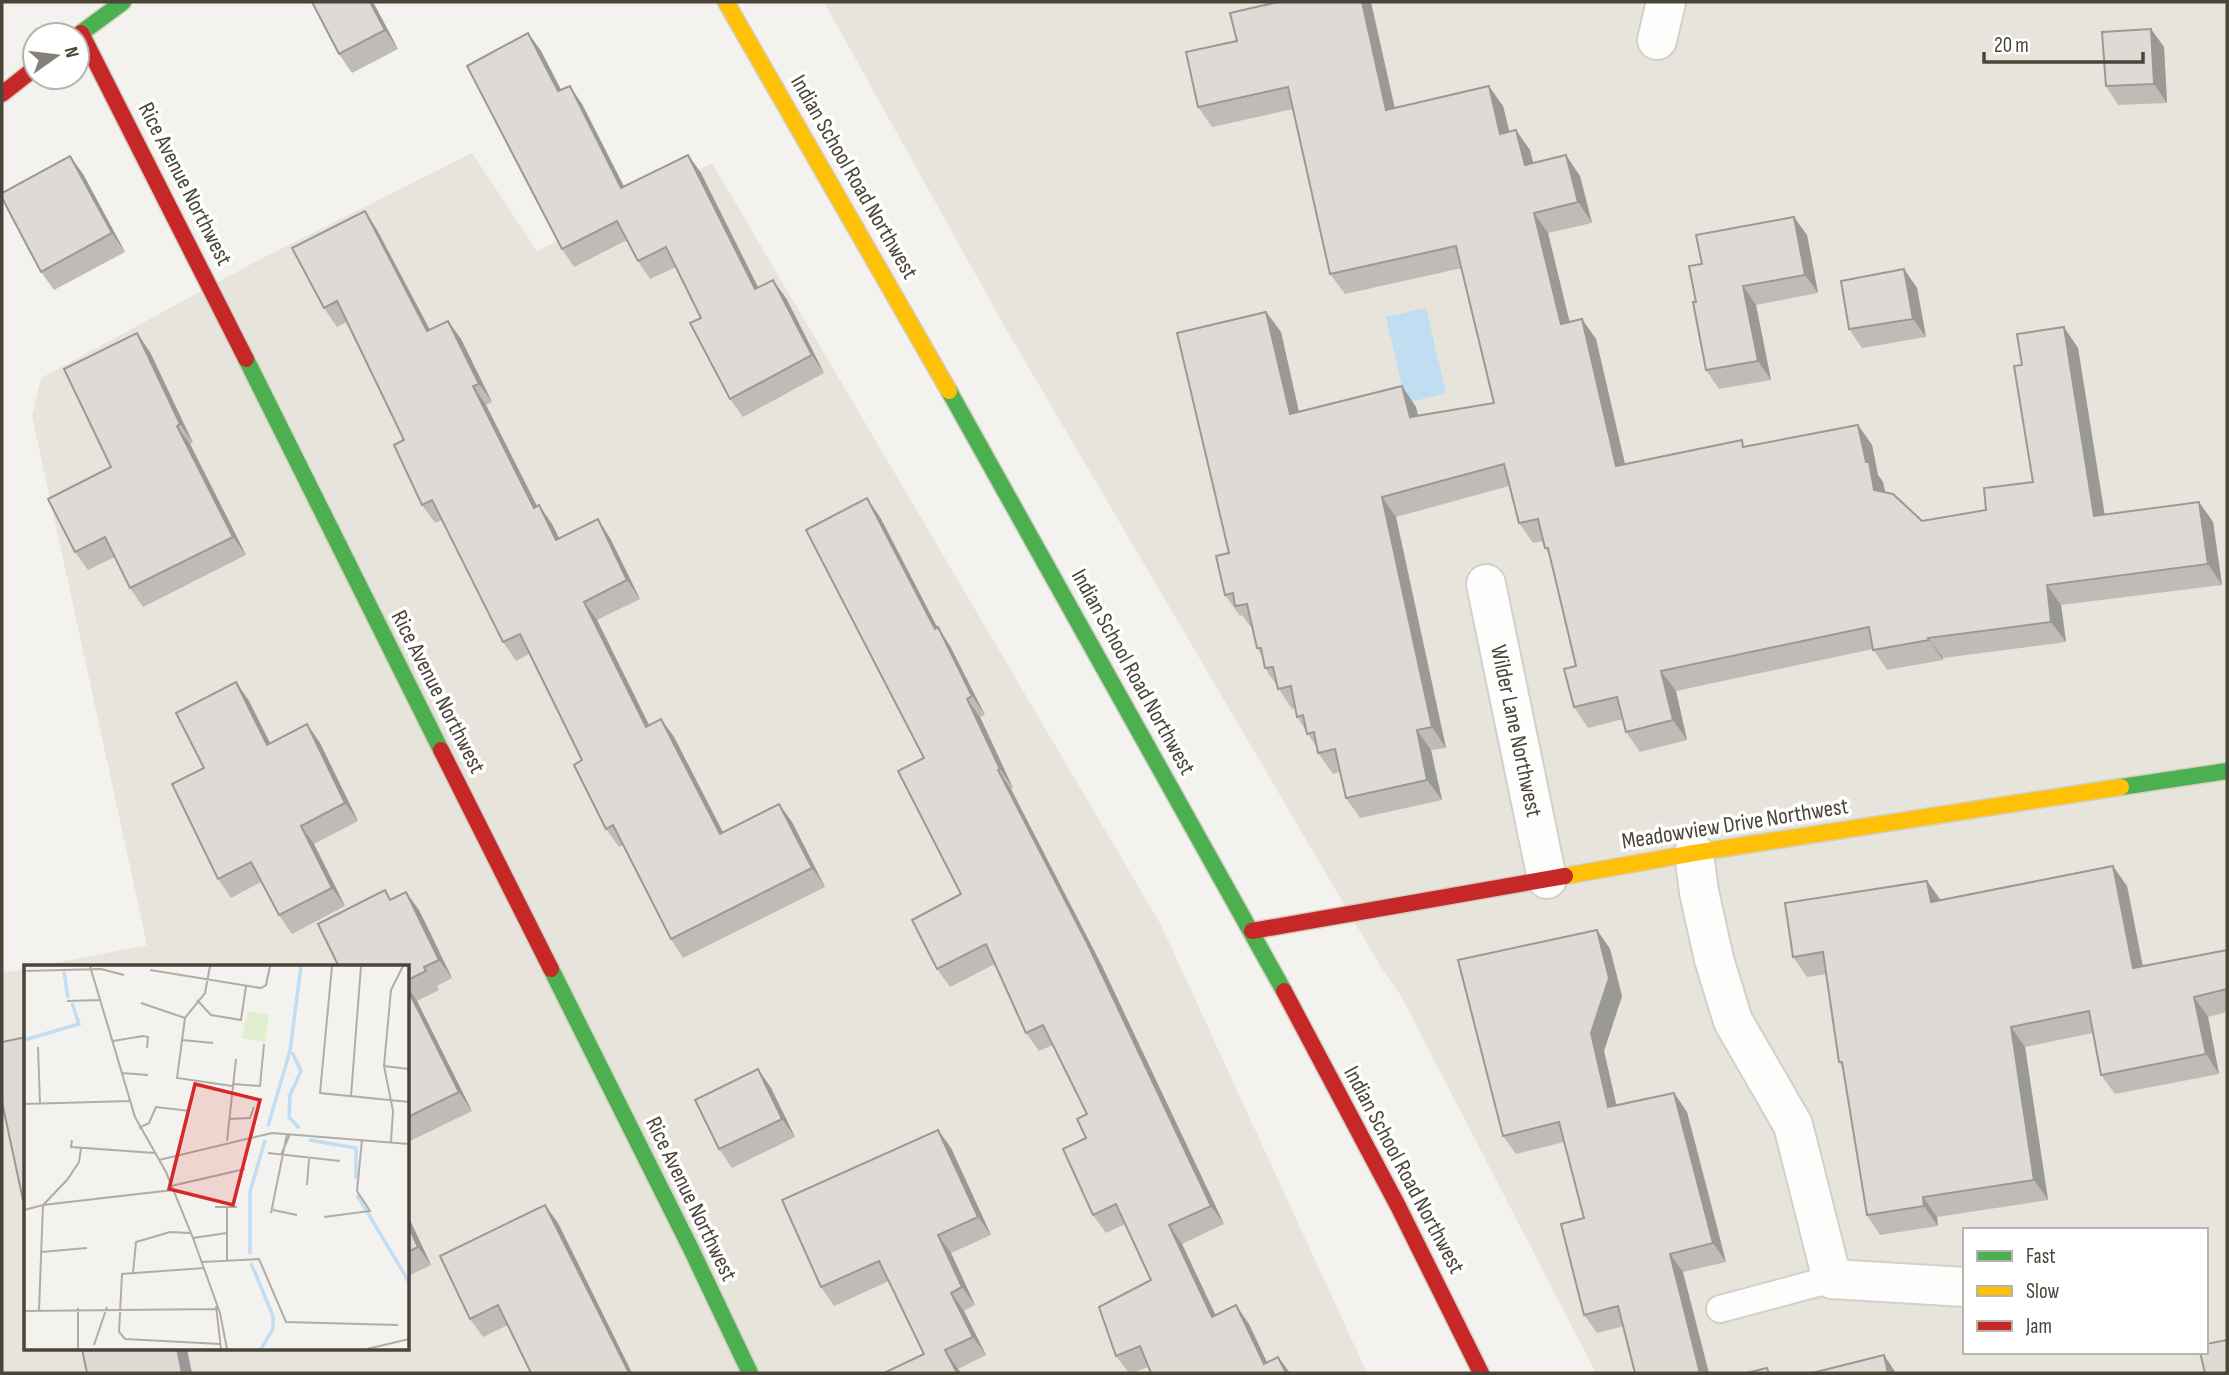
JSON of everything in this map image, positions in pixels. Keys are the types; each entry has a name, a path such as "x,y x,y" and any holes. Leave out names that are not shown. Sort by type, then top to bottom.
{"street":[{"path":"91,25 123,2"},
{"name":"Indian School Road Northwest","path":"726,2 873,254 1252,932 1433,1272 1481,1373"},
{"path":"1657,40 1666,2"},
{"name":"Rice Avenue Northwest","path":"91,55 118,103 616,1099 750,1373"},
{"path":"2,94 21,79"},
{"name":"Wilder Lane Northwest","path":"1486,584 1547,879"},
{"name":"Meadowview Drive Northwest","path":"1252,932 1694,853 2227,771"},
{"path":"1694,853 1699,892 1714,959 1733,1021 1793,1125 1832,1279 1963,1287"}],"lane":[{"path":"1720,1309 1832,1279"}],"shaded area":[{"path":"824,2 2227,2 2227,1373 1596,1373 1401,996 1381,967 1006,329"},
{"path":"472,153 537,251 712,163 1161,925 1367,1373 2,1373 2,973 24,969 24,1350 410,1350 410,965 44,965 147,945 32,416 41,378 257,261"}],"water":[{"path":"1426,308 1446,393 1406,403 1386,317"}],"building":[{"path":"312,2 370,2 385,30 339,54"},
{"path":"1278,2 1362,2 1386,110 1489,86 1500,134 1516,130 1525,165 1566,155 1578,202 1534,213 1561,324 1582,319 1616,466 1742,440 1743,447 1858,425 1874,490 1893,494 1922,521 1986,510 1984,488 2033,482 2014,366 2022,365 2017,334 2064,327 2094,516 2199,502 2208,564 2047,585 2051,622 1928,638 1929,640 1873,650 1869,627 1661,671 1673,720 1626,732 1617,697 1574,707 1564,669 1576,666 1548,548 1545,548 1538,519 1519,523 1504,464 1382,497 1432,727 1417,730 1427,780 1346,798 1335,749 1318,753 1314,732 1307,734 1303,715 1297,717 1291,686 1278,689 1273,667 1265,668 1261,648 1257,648 1247,604 1235,606 1233,593 1225,595 1216,556 1229,553 1177,333 1266,312 1290,414 1402,386 1410,417 1494,403 1456,246 1330,274 1288,87 1198,107 1186,52 1237,41 1230,13"},
{"path":"2151,29 2154,84 2106,86 2102,32"},
{"path":"528,33 558,91 570,86 621,188 688,155 755,289 773,280 812,355 730,399 690,323 701,318 666,247 638,261 617,221 562,249 467,66"},
{"path":"70,156 112,233 41,272 2,198 2,193"},
{"path":"365,211 427,331 448,321 479,384 473,386 534,508 539,505 556,540 598,519 627,580 584,602 646,727 661,719 720,834 779,804 812,868 671,939 613,825 606,829 574,765 582,760 520,634 503,642 432,500 422,505 394,445 404,440 337,301 324,308 292,248"},
{"path":"1794,217 1805,275 1743,286 1758,361 1706,370 1689,266 1702,264 1696,235"},
{"path":"1904,269 1913,319 1849,329 1841,281"},
{"path":"137,333 180,424 177,426 233,537 130,588 105,537 75,552 48,499 111,467 64,369"},
{"path":"867,498 935,629 938,627 972,696 967,699 1000,769 998,770 1089,947 1211,1206 1169,1225 1212,1317 1236,1305 1264,1364 1278,1357 1286,1373 1151,1373 1140,1346 1116,1356 1099,1307 1151,1280 1116,1204 1093,1215 1063,1149 1086,1138 1077,1119 1087,1114 1043,1025 1026,1033 986,944 937,969 912,920 961,894 898,771 924,758 806,530"},
{"path":"236,682 267,745 307,724 345,803 301,826 332,888 279,915 251,862 218,879 172,784 204,768 176,713"},
{"path":"2113,866 2133,968 2227,950 2227,989 2194,997 2206,1054 2101,1075 2089,1011 2011,1027 2034,1180 1923,1197 1924,1206 1867,1215 1842,1062 1839,1062 1823,952 1793,957 1785,903 1927,881 1931,902"},
{"path":"385,890 390,900 406,892 439,960 424,967 426,971 410,979 410,965 338,965 318,924"},
{"path":"1597,930 1609,978 1591,1033 1608,1107 1674,1093 1713,1243 1670,1254 1700,1373 1635,1373 1618,1306 1584,1315 1561,1224 1584,1218 1559,1122 1503,1136 1458,960"},
{"path":"410,994 459,1092 410,1116"},
{"path":"24,1037 24,1205 2,1102 2,1042"},
{"path":"758,1069 782,1119 719,1149 695,1100"},
{"path":"938,1130 978,1217 938,1235 962,1287 951,1293 973,1337 945,1350 957,1373 884,1373 924,1354 879,1261 821,1287 782,1200"},
{"path":"545,1205 629,1373 531,1373 498,1305 470,1319 440,1256"},
{"path":"410,1229 418,1247 410,1251"},
{"path":"2227,1340 2227,1373 2205,1373 2200,1354 2208,1354 2208,1344"},
{"path":"82,1350 177,1350 182,1373 87,1373"},
{"path":"1884,1355 1888,1373 1812,1373"},
{"path":"1767,1368 1769,1373 1746,1373"}],"traffic: fast":[{"path":"91,26 123,2"},
{"path":"246,359 441,750"},
{"path":"949,391 1284,991"},
{"path":"2121,787 2227,771"},
{"path":"551,969 750,1373"}],"traffic: slow":[{"path":"726,2 949,391"},
{"path":"1565,876 1694,853 2121,787"}],"traffic: jam":[{"path":"91,53 246,359"},
{"path":"2,94 21,79"},
{"path":"441,750 551,969"},
{"path":"1252,931 1565,876"},
{"path":"1284,991 1398,1206 1481,1373"}]}
